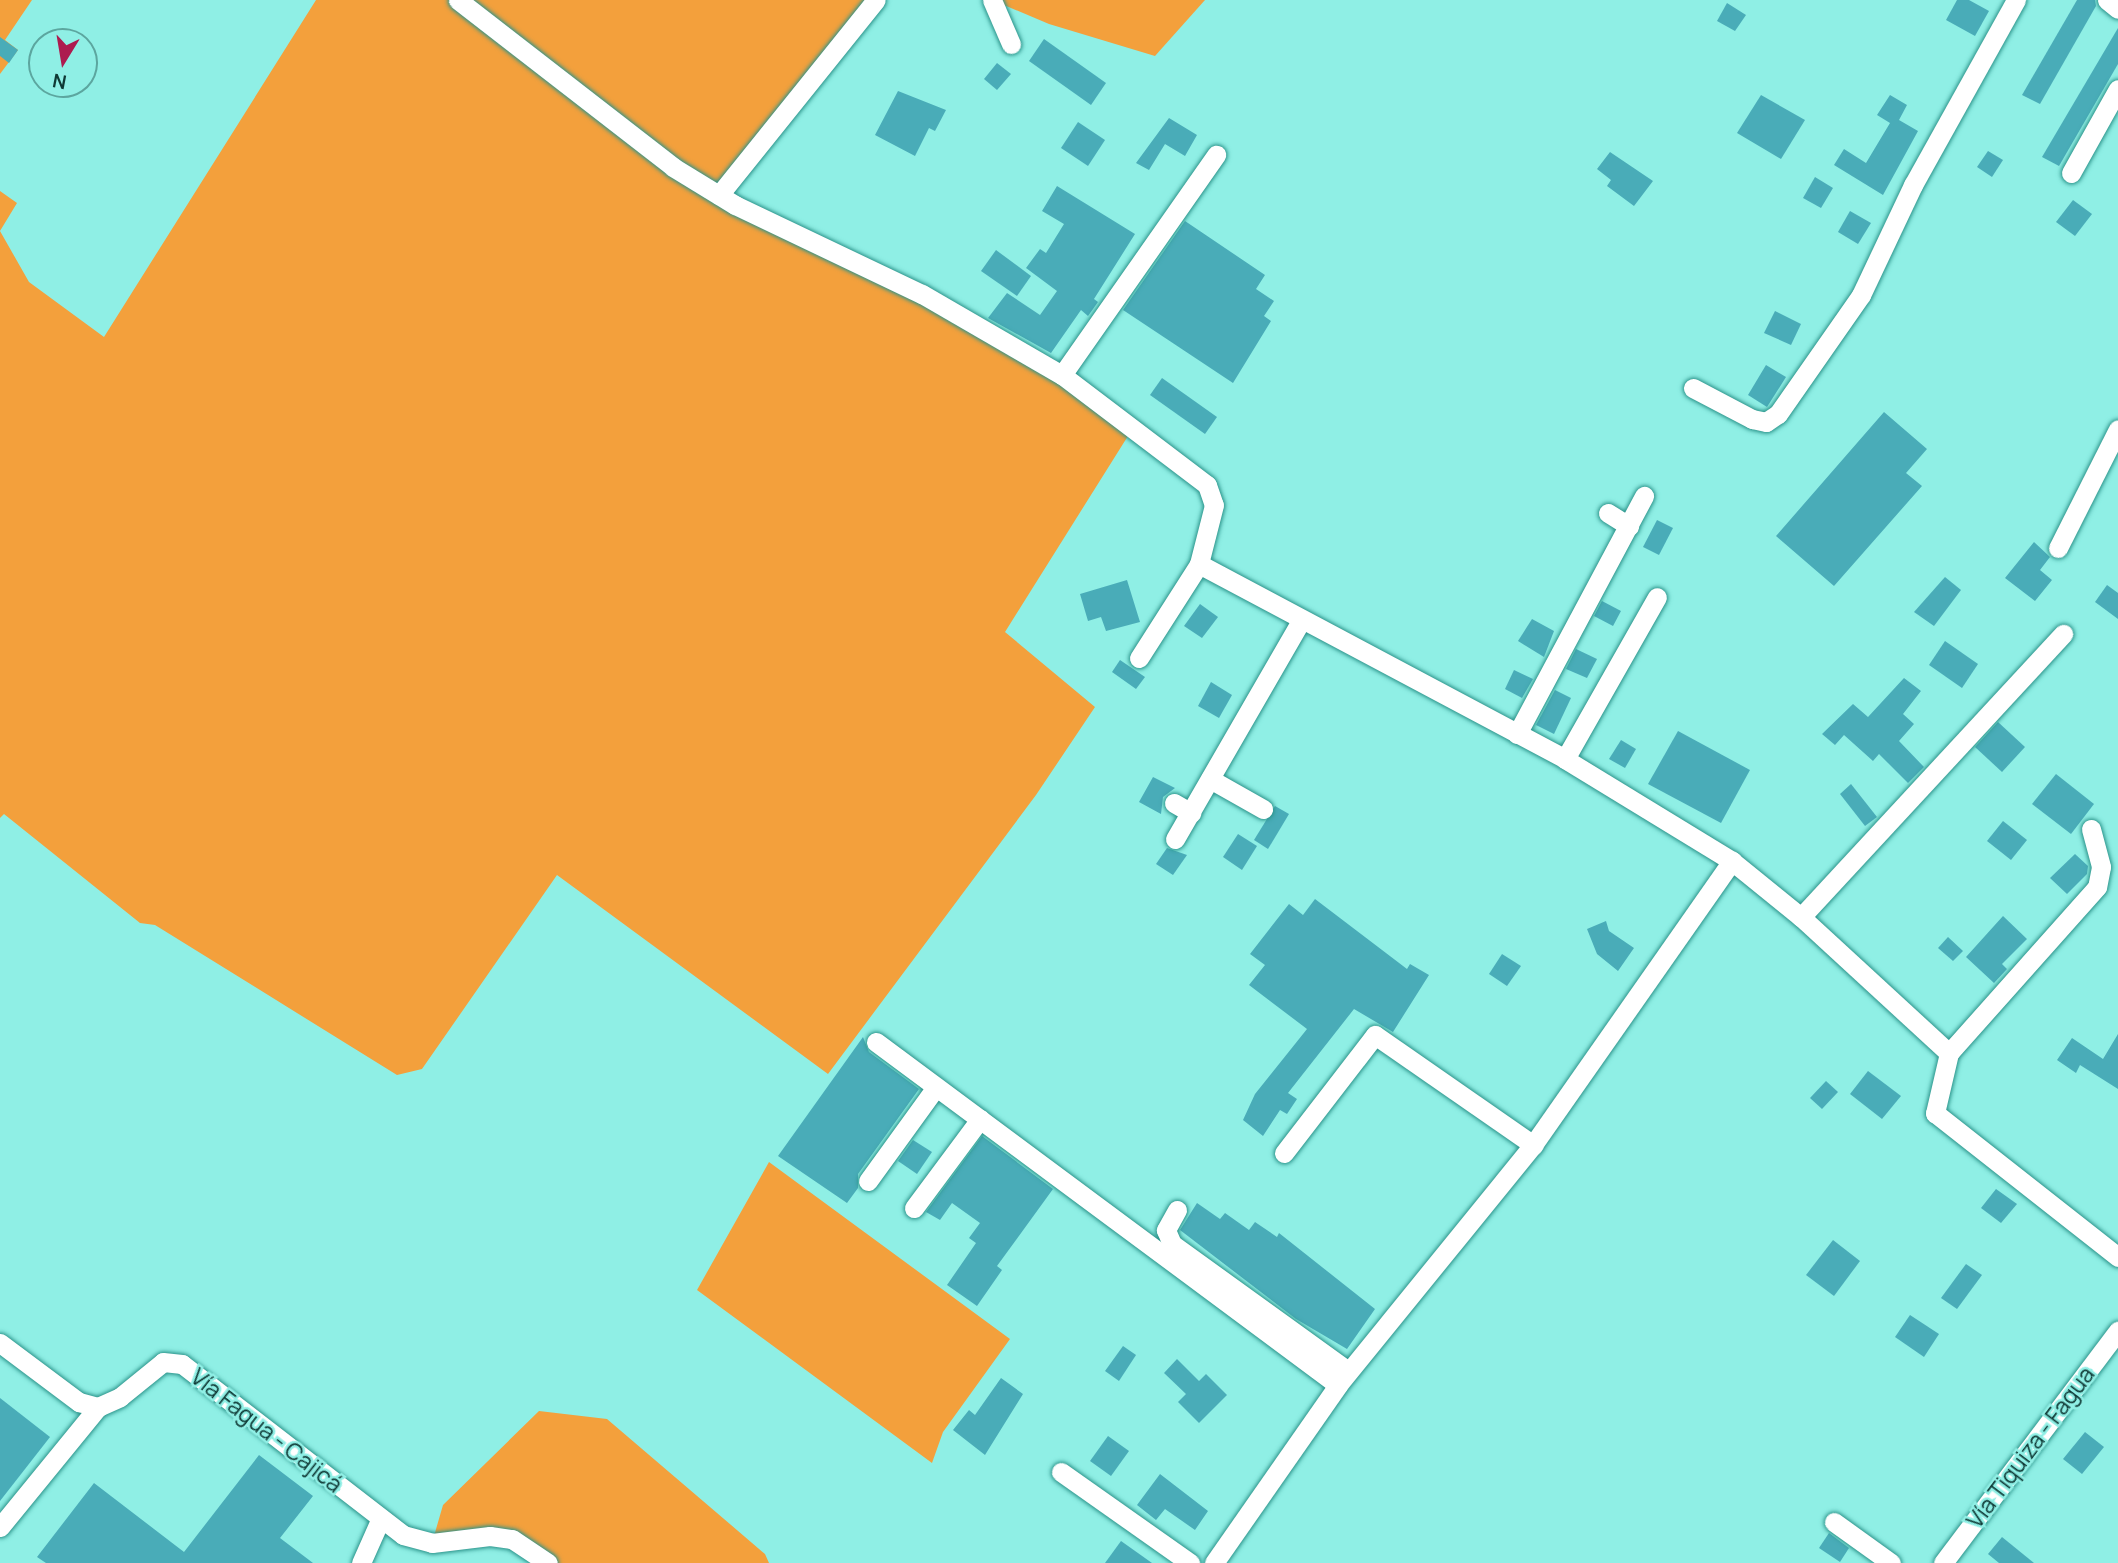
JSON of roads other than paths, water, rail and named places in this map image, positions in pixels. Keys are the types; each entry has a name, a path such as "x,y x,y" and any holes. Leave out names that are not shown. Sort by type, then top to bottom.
{"street":[{"path":"458,0 673,167 719,194 922,294 1062,375 1206,485 1214,505 1199,564 1139,658"},
{"path":"719,194 876,0"},
{"path":"992,0 1011,44"},
{"path":"1693,388 1752,419 1766,422 1779,414 1861,295 1913,185 2016,0"},
{"path":"2108,0 2118,9"},
{"path":"2071,173 2118,89"},
{"path":"1062,375 1216,155"},
{"path":"2058,548 2118,429"},
{"path":"1517,734 1644,496"},
{"path":"1608,513 1629,526"},
{"path":"1199,564 1301,621 1566,759 1732,861 1801,917 1949,1054"},
{"path":"1566,759 1657,597"},
{"path":"1175,839 1182,808 1210,779 1301,621"},
{"path":"1801,917 2063,634"},
{"path":"1210,779 1263,809"},
{"path":"2091,829 2101,867 2097,887 1949,1054 1935,1113 2118,1257"},
{"path":"1214,1563 1343,1378 1533,1145 1732,861"},
{"path":"1284,1153 1374,1035 1533,1145"},
{"path":"876,1042 979,1119 1343,1378"},
{"path":"869,1181 936,1087"},
{"path":"914,1208 979,1119"},
{"path":"1177,1210 1166,1230 1172,1244 1343,1378"},
{"name":"Vía Tiquiza - Fagua","path":"1943,1563 2118,1331"},
{"path":"0,1343 79,1402 98,1407 0,1527"},
{"name":"Vía Fagua - Cajicá","path":"98,1407 120,1397 163,1362 182,1364 404,1535 432,1543 490,1536 512,1539 548,1563"},
{"path":"1061,1472 1190,1563"},
{"path":"361,1563 381,1518"},
{"path":"1834,1522 1891,1563"}]}
